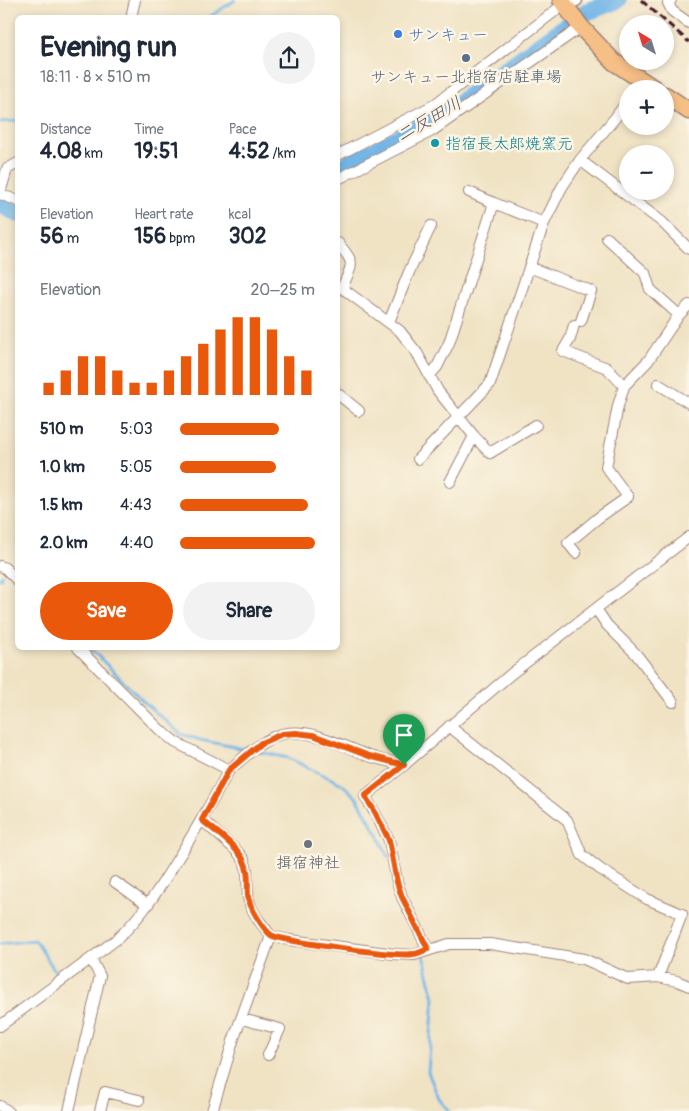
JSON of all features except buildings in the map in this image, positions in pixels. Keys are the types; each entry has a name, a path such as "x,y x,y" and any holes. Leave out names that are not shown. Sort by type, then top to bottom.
{"highway":[{"path":"572,11 614,62 634,80"},
{"path":"674,101 689,111"}],"street":[{"path":"132,15 135,0"},
{"path":"670,0 668,3 672,11 689,23"},
{"path":"340,154 434,105 572,11"},
{"path":"340,178 438,128 572,11"},
{"path":"418,459 490,384 544,223 562,187 580,160 619,112"},
{"path":"580,160 662,222 689,249"},
{"path":"15,164 6,169 0,194 15,200"},
{"path":"469,192 544,223"},
{"path":"429,376 449,343 494,203"},
{"path":"389,322 409,272 431,226"},
{"path":"607,238 645,273 650,289 679,315"},
{"path":"340,246 351,260 351,266 340,290 389,322 410,343 429,376 458,416 490,453 536,424"},
{"path":"529,267 591,291 563,351 607,368 624,386"},
{"path":"576,554 568,543 598,518 628,497 606,467 618,406 624,386 648,361 679,315 689,305"},
{"path":"658,384 689,403"},
{"path":"340,396 359,411"},
{"path":"450,482 474,436"},
{"path":"428,949 400,889 389,840 365,796 511,674 689,537"},
{"path":"0,566 5,568 15,578"},
{"path":"596,609 607,625 636,654 672,702"},
{"path":"80,650 159,729 175,742 229,770"},
{"path":"449,726 567,820 582,855 646,899 682,914 658,977"},
{"path":"0,1026 91,959 133,925 202,820 229,770 258,746 282,734 313,735 369,756 404,765"},
{"path":"202,820 237,851 244,860 248,870 248,897 251,907 271,936 394,954 414,954 449,944 490,944 584,960 628,979 658,977 677,980 689,986"},
{"path":"115,882 148,904"},
{"path":"212,1111 271,936"},
{"path":"69,1111 100,976 91,959"},
{"path":"242,1019 280,1029 268,1056"},
{"path":"100,1111 105,1092 139,1100"},
{"path":"0,1106 8,1111"}],"waterway":[{"path":"212,15 235,0"},
{"name":"二反田川","path":"340,168 438,118 586,12 618,0"},
{"path":"0,122 15,121"},
{"name":"二反田川","path":"0,204 15,212"},
{"path":"0,579 2,575"},
{"path":"92,650 145,703 181,734 249,750"},
{"path":"255,751 288,758 342,784 357,798 388,857"},
{"path":"0,944 35,940 59,977"},
{"path":"420,942 434,998 428,1072 439,1099 449,1111"}],"railway":[{"path":"641,0 689,42"}],"place":[{"name":"サンキュー","path":"398,34"},
{"name":"サンキュー北指宿店駐車場","path":"466,58"},
{"name":"指宿長太郎焼窯元","path":"435,143"},
{"name":"揖宿神社","path":"308,844"}],"route":[{"path":"296,733 313,735 369,756 404,765 365,796 389,840 397,882 402,897 428,949 414,954 394,954 271,936 251,907 248,897 248,870 244,860 237,851 202,820 229,770 261,743 282,734 296,733"}]}
